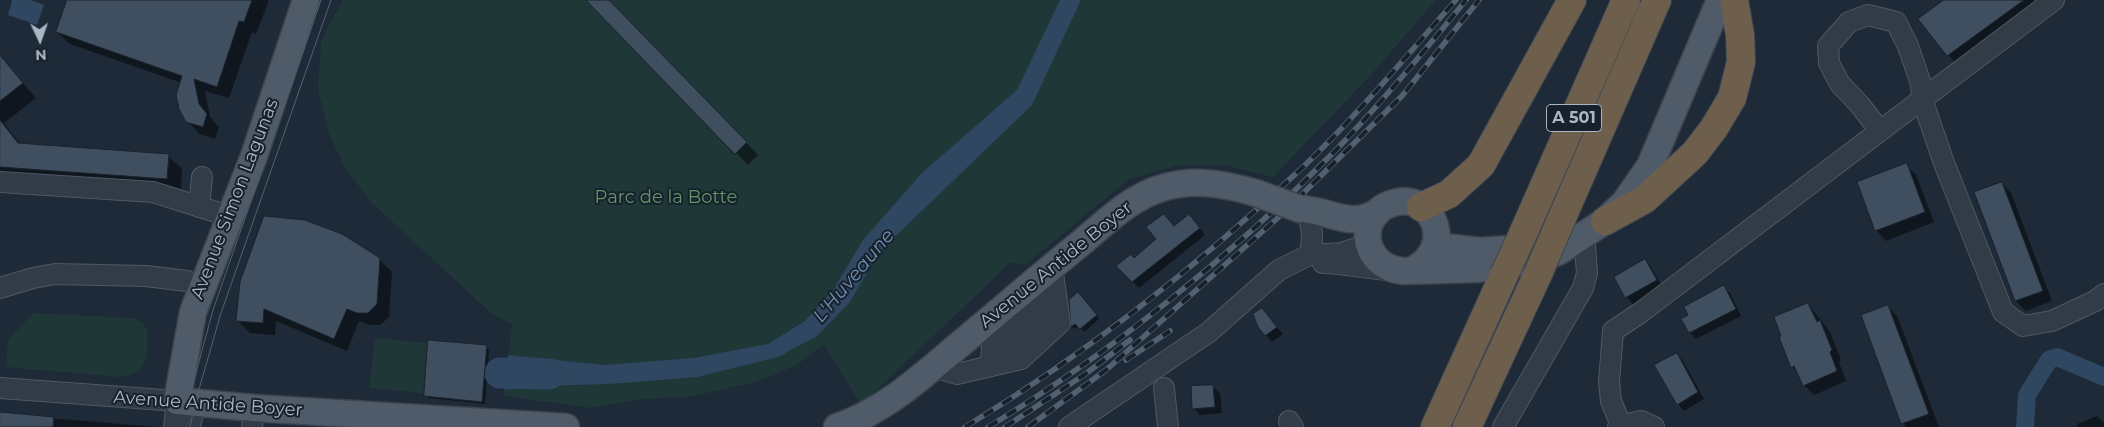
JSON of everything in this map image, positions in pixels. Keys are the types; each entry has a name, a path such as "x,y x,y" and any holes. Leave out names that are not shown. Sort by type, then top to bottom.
{"highway":[{"path":"1421,208 1449,194 1481,165 1572,0"},
{"name":"A 501","path":"1435,427 1626,0"},
{"name":"A 501","path":"1467,427 1538,274 1583,225 1657,0"},
{"path":"1583,225 1645,199 1695,153 1714,128 1732,98 1741,62 1740,35 1734,0"}],"main road":[{"name":"Avenue Simon Lagunas","path":"187,410 193,312 232,217 306,0"},
{"path":"1436,246 1480,251 1519,248 1583,225 1630,195 1650,166 1720,0"},
{"name":"Avenue Antide Boyer","path":"837,427 867,422 885,405 1122,209 1149,192 1176,184 1210,183 1229,186 1256,193 1368,243"},
{"path":"1402,270 1423,265 1431,256 1436,246 1437,235 1435,224 1421,208 1410,203 1398,202 1386,206 1371,221 1368,231 1368,243 1377,260 1402,270 1478,269 1520,263 1558,252 1583,225"},
{"name":"Avenue Antide Boyer","path":"1304,214 1314,209 1348,219 1359,219 1377,213"},
{"name":"Avenue Antide Boyer","path":"187,410 253,418 566,427"}],"street":[{"path":"1654,427 1641,421 1620,426 1611,401 1609,382 1613,331 1640,313 2054,0"},
{"path":"1880,131 1860,105 1840,84 1829,63 1828,46 1849,22 1868,15 1896,22 1908,46 1921,84 1922,99 1944,163 2003,312 2024,326 2042,323 2052,321 2095,301 2104,294"},
{"path":"199,206 202,177"},
{"path":"0,182 153,192 232,217"},
{"path":"1304,214 1313,231 1313,244 1309,255"},
{"path":"1503,427 1582,288 1587,273 1583,225"},
{"path":"1069,427 1209,332 1288,264 1309,255 1342,253 1368,243"},
{"path":"1288,264 1340,263 1373,270 1402,270"},
{"path":"932,367 957,374 991,365 1057,306 1052,267"},
{"path":"0,288 33,278 55,274 146,276 187,281"},
{"name":"Avenue Antide Boyer","path":"0,388 187,410"},
{"path":"1164,388 1168,427"},
{"path":"174,427 187,410"}],"green space":[{"name":"Parc de la Botte","path":"343,0 1436,0 1370,76 1273,177 1224,165 1176,166 1129,179 1025,265 1011,262 861,405 824,344 798,364 748,384 688,397 643,399 591,408 504,396 512,324 492,314 372,203 345,168 329,134 318,90 321,44 326,30"},
{"path":"33,313 134,318 143,323 148,331 145,362 137,372 119,377 6,367 8,340"},
{"path":"375,338 487,348 483,399 369,388"}],"water":[{"path":"12,0 30,0 44,5 37,25 8,15"},
{"path":"1060,0 1081,0 1032,105 879,252 850,302 817,336 778,357 697,377 609,384 539,386 504,390 508,355 604,365 694,358 768,344 805,321 832,292 863,240 922,173 1017,90"}],"building":[{"path":"67,0 252,0 244,22 239,21 217,87 194,79 199,104 207,114 203,127 186,122 179,109 176,95 182,76 56,32"},
{"path":"586,0 609,0 747,142 735,154"},
{"path":"1944,0 2024,0 1947,56 1918,19"},
{"path":"0,55 23,83 0,101"},
{"path":"0,120 18,143 169,154 167,179 0,167"},
{"path":"1907,163 1925,212 1875,231 1857,182"},
{"path":"2002,182 2043,291 2015,301 1974,192"},
{"path":"1164,214 1174,226 1189,214 1200,228 1132,282 1116,266 1131,254 1134,258 1156,239 1146,227"},
{"path":"264,216 305,220 342,234 380,258 377,304 368,313 357,313 347,309 334,339 264,309 263,323 236,321 240,282"},
{"path":"1645,259 1657,280 1625,298 1614,277"},
{"path":"1724,285 1736,309 1689,333 1681,319 1688,315 1684,307"},
{"path":"1078,292 1097,315 1080,329 1075,324 1071,327 1069,300"},
{"path":"1808,303 1817,322 1820,320 1832,350 1830,352 1837,371 1803,386 1794,366 1791,368 1779,337 1781,336 1774,317"},
{"path":"1888,305 1929,414 1901,424 1861,315"},
{"path":"1262,308 1277,327 1265,336 1258,327 1253,314"},
{"path":"428,340 487,345 482,402 424,396"},
{"path":"1677,353 1698,392 1677,405 1654,365"},
{"path":"1213,385 1215,407 1192,409 1191,386"},
{"path":"0,412 54,417 53,427 0,427"}],"waterway":[{"path":"2025,427 2027,395 2049,360 2057,357 2104,377"},
{"name":"L'Huveaune","path":"500,373 549,374"}],"tram line":[{"path":"187,406 213,310 321,0"},
{"path":"190,427 221,313 331,0"}],"railway":[{"path":"965,427 1011,399 1099,338 1224,239 1323,147 1456,0"},
{"path":"988,427 1079,368 1124,335 1253,230 1332,154 1367,117 1466,0"},
{"path":"1028,427 1106,370 1280,216 1402,96 1479,0"},
{"path":"1126,360 1170,331"},
{"path":"1005,427 1084,375 1130,340"}]}
